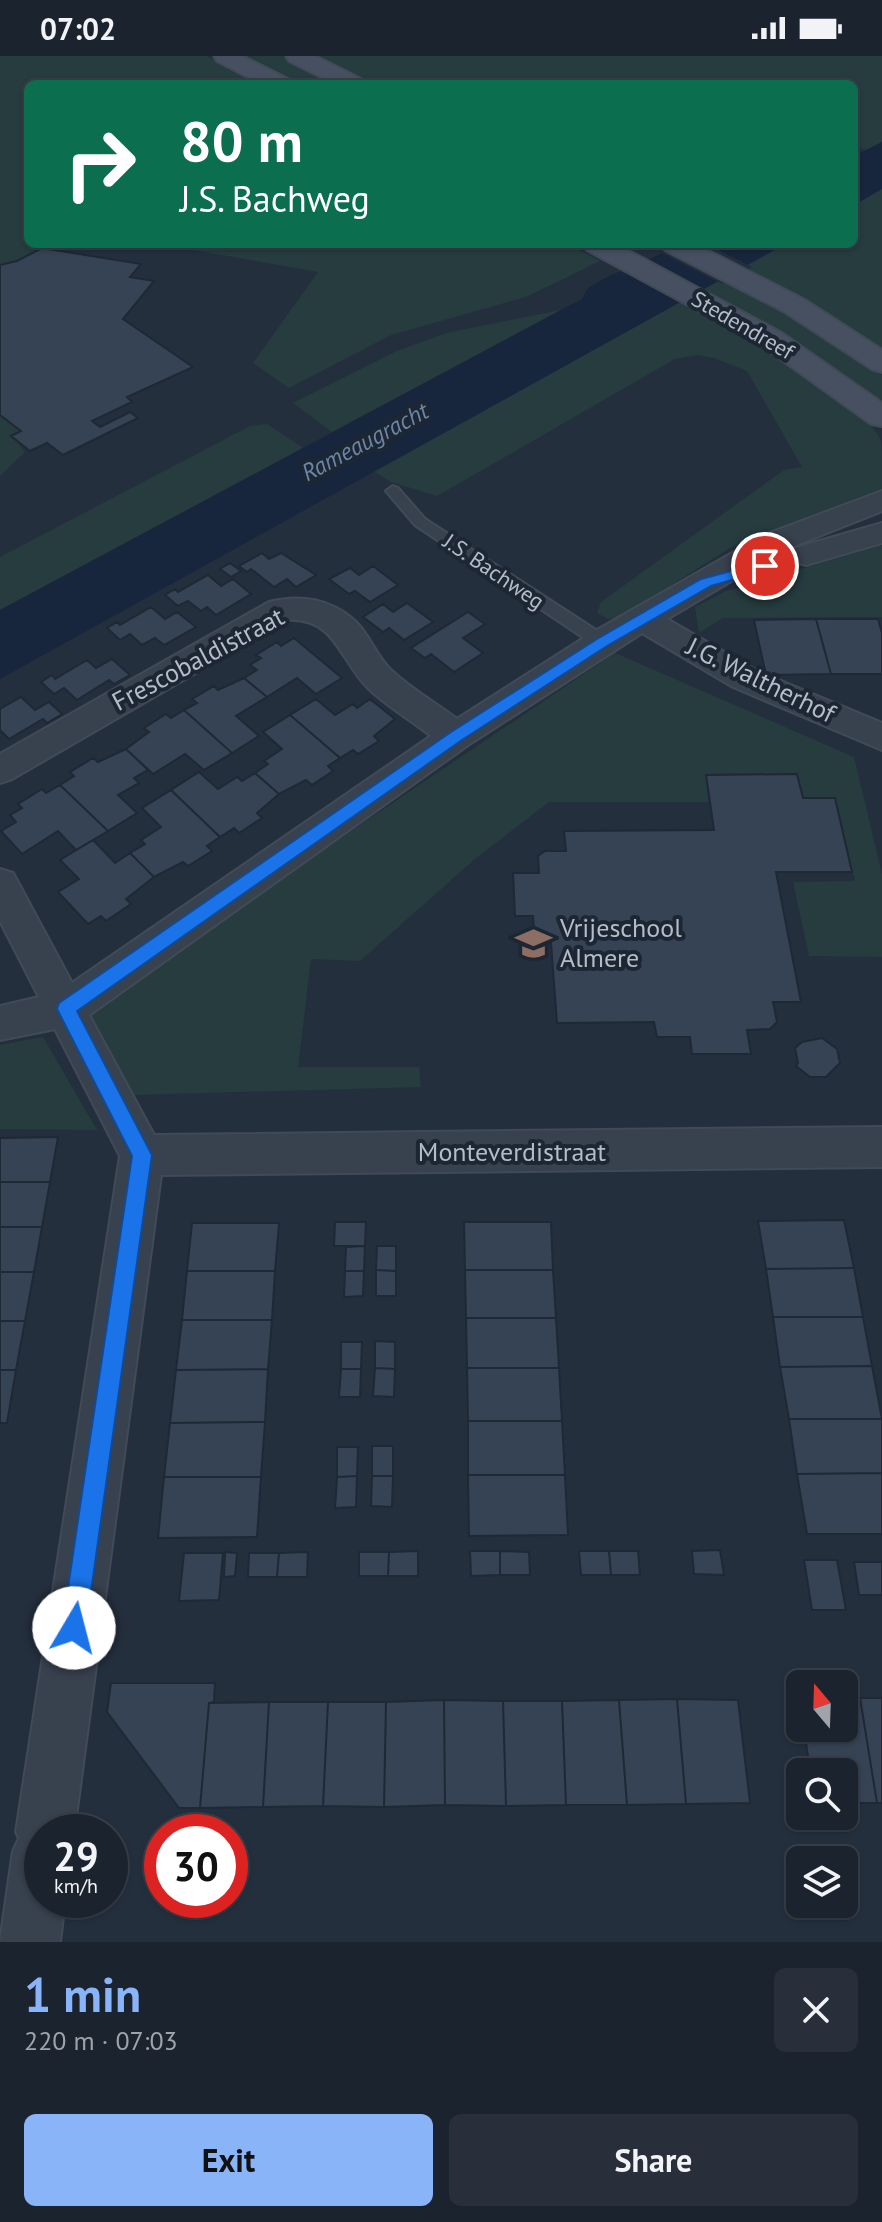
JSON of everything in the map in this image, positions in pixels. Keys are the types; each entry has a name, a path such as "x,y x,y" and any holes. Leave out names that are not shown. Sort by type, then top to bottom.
{"main road":[{"path":"225,56 272,80"},
{"path":"297,56 345,80"},
{"name":"Stedendreef","path":"604,248 715,307 812,366 882,417"},
{"name":"Stedendreef","path":"682,248 795,306 882,363"}],"street":[{"path":"0,1023 66,1009 456,736 602,642 773,543 882,500"},
{"path":"706,583 882,533"},
{"name":"Frescobaldistraat","path":"0,770 280,610 309,608 344,629 378,678 456,736"},
{"name":"J.G. Waltherhof","path":"642,619 745,679 882,737"},
{"path":"0,884 142,1155 48,1814"},
{"name":"Monteverdistraat","path":"142,1155 882,1147"},
{"path":"30,1942 33,1918"}],"lane":[{"name":"J.S. Bachweg","path":"393,491 420,522 602,642"}],"green space":[{"path":"0,56 207,56 254,80 24,80 24,248 43,248 0,298"},
{"path":"242,56 282,56 331,80 289,80"},
{"path":"311,56 882,56 882,142 866,150 858,147 858,80 360,80"},
{"path":"882,189 882,354 744,267 778,248 858,248 858,203"},
{"path":"183,248 576,248 600,261 526,297 391,335 289,388 253,363 318,272"},
{"path":"726,277 774,304 882,375 882,404 776,334 702,290"},
{"path":"680,302 790,365 870,425 881,440 882,489 874,496 730,548 622,616 608,619 597,613 601,602 784,470 802,467 747,371 697,355 675,359 437,496 391,482 373,471"},
{"path":"561,310 332,432 293,403 397,351 446,333"},
{"path":"0,413 28,434 17,442 25,452 0,476"},
{"path":"267,424 303,448 0,610 0,557 250,426"},
{"path":"882,545 882,617 723,618 699,633 695,607 726,591"},
{"path":"615,653 854,757 882,874 882,957 809,956 793,882 855,881 835,798 803,798 797,774 706,775 710,802 549,802 476,858 360,961 311,959 298,1067 419,1067 421,1087 134,1095 83,1012"},
{"path":"43,1037 97,1130 0,1129 0,1045"}],"water":[{"path":"882,142 882,189 858,203 858,154"},
{"name":"Rameaugracht","path":"675,248 778,248 0,679 0,610 582,299 588,288"}],"pier":[{"path":"665,248 714,248 752,267 722,284 658,251"}],"building":[{"path":"42,248 141,264 130,277 154,281 123,319 193,367 127,397 132,402 92,421 100,427 130,412 138,418 63,455 47,443 30,451 11,436 21,431 0,415 0,265 17,261"},
{"path":"262,553 269,559 281,553 316,575 296,587 287,579 274,587 251,569 247,572 239,566"},
{"path":"230,563 241,571 231,577 220,569"},
{"path":"373,566 398,585 370,602 355,591 349,594 329,579 350,568 359,575"},
{"path":"208,575 221,586 233,579 251,594 216,615 207,607 201,611 188,601 178,606 165,595 175,589 178,592"},
{"path":"407,603 433,622 404,640 389,628 383,632 363,617 383,604 393,612"},
{"path":"151,607 165,619 177,612 196,627 164,645 155,638 142,645 130,634 120,640 107,628 117,622 120,625"},
{"path":"468,612 485,624 463,638 483,653 454,672 431,654 425,658 411,648"},
{"path":"816,619 831,674 766,675 754,620"},
{"path":"816,619 878,619 882,633 882,674 831,674"},
{"path":"294,638 342,678 316,694 297,678 267,697 244,678 257,670 250,665 261,658 256,655 277,642 281,646"},
{"path":"112,659 130,675 114,684 109,680 77,700 64,688 54,694 41,682 52,675 55,679 87,660 96,668"},
{"path":"244,678 267,697 236,716 259,736 232,753 184,710 197,703 192,699 214,686 218,690"},
{"path":"21,697 35,710 49,702 62,714 47,723 43,719 9,739 0,730 0,709"},
{"path":"316,699 335,715 353,704 357,708 370,699 395,719 374,736 379,741 358,754 353,750 340,758 290,715"},
{"path":"184,710 232,753 204,770 185,754 153,774 126,749 149,732 144,728 166,714 171,718"},
{"path":"290,715 340,758 328,766 333,771 312,785 306,780 279,794 255,773 268,764 264,761 282,749 263,732"},
{"path":"126,749 148,770 134,778 139,783 118,795 137,813 108,831 60,785 74,776 70,772 93,758 98,762"},
{"path":"199,772 218,789 237,777 242,781 255,773 279,794 257,813 262,818 239,833 234,828 220,837 171,790"},
{"path":"797,774 803,798 835,798 852,872 776,872 801,1002 773,1002 777,1022 770,1029 747,1030 751,1054 692,1054 690,1037 657,1037 654,1022 557,1023 551,943 535,943 533,916 515,916 513,873 539,873 538,856 545,851 566,851 564,831 714,830 706,775"},
{"path":"60,785 108,831 76,850 58,831 22,854 1,831 16,822 10,815 22,808 18,804 42,789 46,793"},
{"path":"171,790 220,837 207,846 212,851 188,866 183,862 154,877 130,853 145,844 141,840 161,827 142,808"},
{"path":"93,840 115,863 130,853 154,877 126,899 131,904 106,921 101,916 88,924 58,892 79,879 60,860"},
{"path":"822,1038 837,1049 840,1063 826,1077 810,1077 796,1066 795,1048 802,1042"},
{"path":"58,1137 50,1182 0,1182 0,1138"},
{"path":"0,1182 50,1182 42,1227 0,1227"},
{"path":"844,1220 854,1268 766,1269 758,1221"},
{"path":"335,1222 366,1222 365,1246 334,1246"},
{"path":"464,1222 551,1222 553,1270 465,1270"},
{"path":"192,1223 279,1223 275,1271 187,1271"},
{"path":"0,1227 42,1227 34,1272 0,1272"},
{"path":"365,1246 364,1271 345,1271 346,1247"},
{"path":"377,1246 396,1246 396,1271 376,1270"},
{"path":"854,1268 863,1317 773,1317 766,1269"},
{"path":"376,1270 396,1271 396,1296 376,1296"},
{"path":"465,1270 553,1270 556,1318 466,1318"},
{"path":"187,1271 275,1271 272,1320 182,1320"},
{"path":"345,1271 364,1271 363,1296 344,1297"},
{"path":"0,1272 34,1272 25,1321 0,1321"},
{"path":"773,1317 863,1317 872,1366 780,1367"},
{"path":"466,1318 556,1318 559,1368 467,1368"},
{"path":"182,1320 272,1320 268,1369 176,1370"},
{"path":"0,1321 25,1321 16,1370 0,1370"},
{"path":"375,1341 395,1342 395,1369 375,1368"},
{"path":"341,1342 362,1342 361,1369 341,1369"},
{"path":"872,1366 882,1419 789,1419 780,1367"},
{"path":"375,1368 395,1369 394,1397 373,1396"},
{"path":"467,1368 559,1368 562,1421 468,1421"},
{"path":"268,1369 265,1422 170,1423 176,1370"},
{"path":"341,1369 361,1369 360,1397 339,1397"},
{"path":"0,1370 16,1370 7,1423 0,1423"},
{"path":"789,1419 882,1419 882,1473 797,1474"},
{"path":"468,1421 562,1421 565,1475 468,1475"},
{"path":"265,1422 261,1477 164,1477 170,1423"},
{"path":"372,1446 393,1446 393,1476 372,1476"},
{"path":"337,1447 358,1447 357,1476 337,1477"},
{"path":"882,1473 882,1534 807,1534 797,1474"},
{"path":"468,1475 565,1475 568,1535 469,1536"},
{"path":"357,1476 356,1507 335,1508 337,1477"},
{"path":"372,1476 393,1476 392,1507 371,1506"},
{"path":"164,1477 261,1477 257,1537 158,1538"},
{"path":"720,1550 724,1575 694,1574 692,1551"},
{"path":"418,1551 418,1576 388,1576 389,1552"},
{"path":"470,1551 500,1551 500,1575 471,1576"},
{"path":"500,1551 529,1552 530,1575 500,1575"},
{"path":"579,1551 609,1551 611,1575 581,1575"},
{"path":"609,1551 638,1551 640,1575 611,1575"},
{"path":"225,1552 237,1553 235,1576 224,1577"},
{"path":"308,1552 307,1577 277,1577 279,1553"},
{"path":"359,1552 389,1552 388,1576 359,1576"},
{"path":"184,1553 223,1553 219,1600 179,1601"},
{"path":"249,1553 279,1553 277,1577 248,1577"},
{"path":"804,1560 837,1560 846,1610 812,1610"},
{"path":"854,1562 882,1562 882,1595 859,1595"},
{"path":"111,1683 215,1683 214,1702 209,1703 200,1808 179,1808 107,1712"},
{"path":"860,1698 877,1803 858,1803 858,1758 808,1758 806,1742 858,1742"},
{"path":"860,1698 882,1698 882,1803 877,1803"},
{"path":"677,1699 686,1804 627,1805 619,1700"},
{"path":"677,1699 738,1700 750,1803 686,1804"},
{"path":"444,1700 445,1805 384,1807 386,1702"},
{"path":"444,1700 503,1701 506,1806 445,1805"},
{"path":"619,1700 627,1805 566,1805 562,1701"},
{"path":"503,1701 562,1701 566,1805 506,1806"},
{"path":"269,1702 328,1702 323,1806 263,1807"},
{"path":"269,1702 263,1807 200,1808 209,1703"},
{"path":"328,1702 386,1702 384,1807 323,1806"}],"place":[{"name":"Vrijeschool Almere","path":"534,943"}],"route":[{"path":"74,1628 142,1155 66,1009 456,736 602,642 706,583 765,566"}]}
